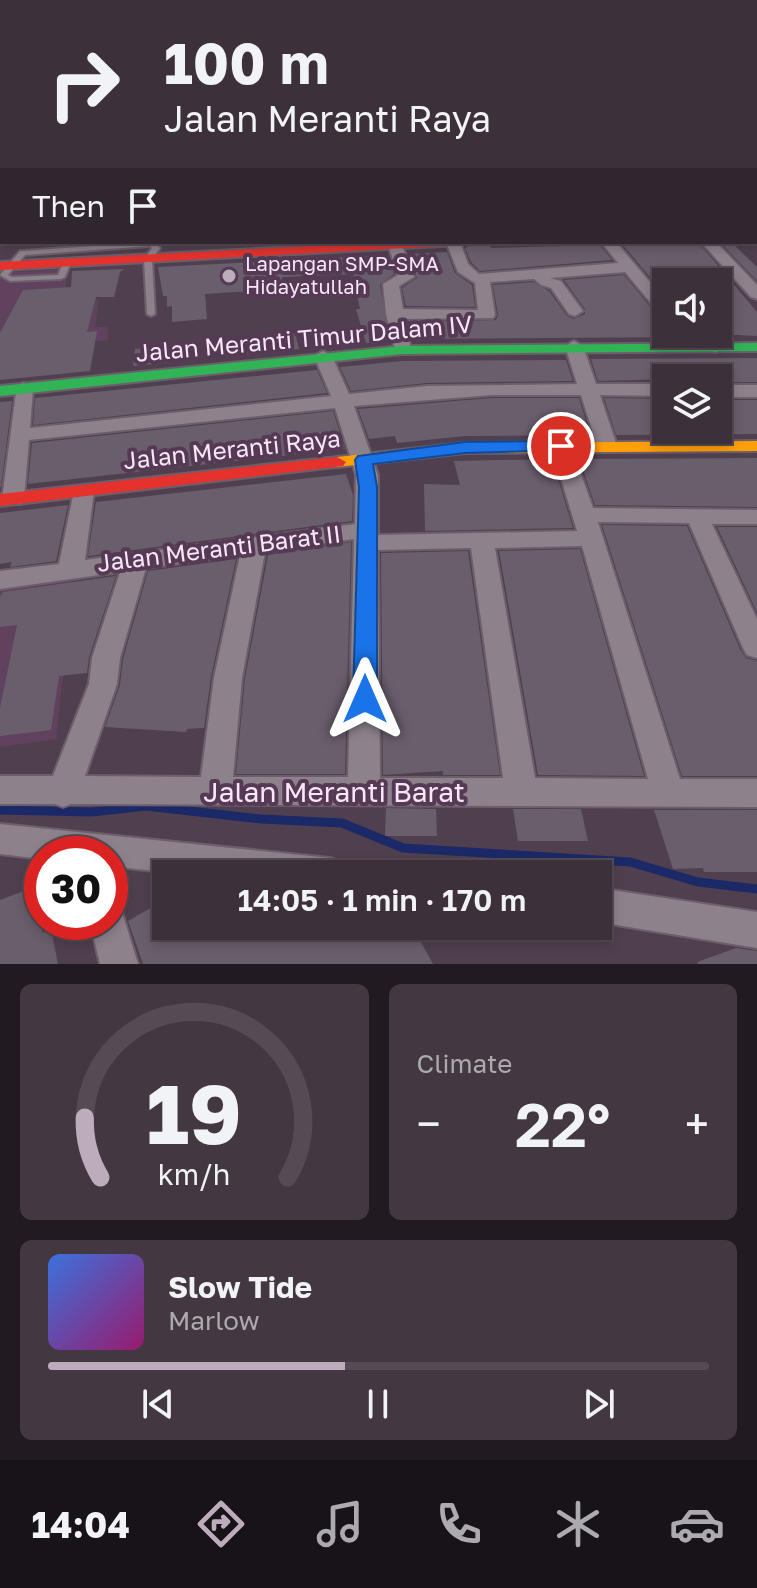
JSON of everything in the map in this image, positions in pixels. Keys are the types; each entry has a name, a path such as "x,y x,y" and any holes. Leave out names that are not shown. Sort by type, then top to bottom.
{"street":[{"path":"6,266 148,259 250,248 385,244 406,277 391,284 402,350"},
{"path":"454,244 459,262 471,277 629,267"},
{"path":"610,244 652,294"},
{"path":"710,244 757,294"},
{"path":"538,274 547,282 556,284 575,311"},
{"path":"394,314 487,315 482,278"},
{"name":"Jalan Meranti Timur Dalam IV","path":"0,391 402,350 652,343"},
{"name":"Jalan Meranti Timur Dalam IV","path":"732,343 757,347"},
{"path":"574,346 607,446"},
{"path":"323,356 364,460 368,487 364,792"},
{"path":"7,500 20,435 24,389"},
{"path":"20,435 427,392 652,390"},
{"path":"732,391 757,391"},
{"path":"561,446 668,793"},
{"name":"Jalan Meranti Raya","path":"7,500 465,448 757,446"},
{"name":"Jalan Meranti Barat II","path":"71,568 83,491"},
{"path":"697,516 757,648"},
{"name":"Jalan Meranti Barat II","path":"0,580 254,544 367,537 482,539 697,516 757,517"},
{"path":"482,539 521,793"},
{"path":"215,792 228,678 254,544"},
{"path":"63,793 103,684 106,658 136,559"},
{"name":"Jalan Meranti Barat","path":"0,790 63,793 757,793"},
{"path":"0,839 24,842"},
{"path":"128,855 178,860"},
{"path":"612,907 757,930"},
{"path":"113,940 119,964"}],"lane":[{"path":"6,266 23,253 155,246 148,259 151,314"}],"shaded area":[{"path":"68,269 64,301 99,299 95,327 108,327 108,340 72,343 0,336 0,273"},
{"path":"74,571 56,739 0,747 0,581"}],"building":[{"path":"489,244 491,248 600,245 612,260 480,271 471,262 465,248"},
{"path":"622,244 700,244 720,268 652,268 652,280"},
{"path":"722,244 733,244 757,267 757,281"},
{"path":"447,252 455,273 472,285 475,307 406,306 402,288 417,278 408,254"},
{"path":"388,255 394,274 380,284 389,340 366,343 356,309 360,309 353,274 282,277 283,289 205,294 207,319 172,322 172,306 167,307 167,296 163,296 158,267"},
{"path":"124,269 120,272 114,297 96,297 87,332 97,331 90,371 0,380 0,333 23,290 71,287 72,271"},
{"path":"624,275 652,309 652,337 412,339 409,322 496,320 498,315 493,285 533,282 549,291 567,316 574,319 585,314 585,309 564,280"},
{"path":"732,282 757,312 757,336 732,335"},
{"path":"295,333 299,349 222,357 220,342"},
{"path":"183,345 183,361 133,366 135,349"},
{"path":"757,358 757,382 732,382 732,364 652,364 652,380 598,381 591,359"},
{"path":"566,360 573,381 427,383 351,391 340,367 402,361"},
{"path":"317,370 327,393 33,425 35,398"},
{"path":"492,398 579,398 590,435 465,436 397,443 395,436 369,439 358,409"},
{"path":"604,398 652,399 652,435 616,435"},
{"path":"732,400 757,400 757,434 732,434"},
{"path":"12,401 1,487 0,487 0,402"},
{"path":"333,411 345,449 28,484 32,443"},
{"path":"757,458 757,507 595,505 579,459"},
{"path":"552,459 573,528 425,531 424,484 460,485 454,461"},
{"path":"346,474 353,495 352,521 88,556 96,502"},
{"path":"68,505 56,561 10,567 12,562 0,564 0,513"},
{"path":"602,525 687,526 740,649 746,658 757,661 757,776 682,776"},
{"path":"717,527 757,527 757,612"},
{"path":"351,542 345,774 236,774 245,678 268,555"},
{"path":"580,549 644,776 538,775 499,551"},
{"path":"468,551 500,775 443,775 443,771 383,775 381,553"},
{"path":"236,559 211,677 204,728 187,729 186,732 105,727 120,685 123,659 148,571"},
{"path":"116,576 89,657 87,673 59,676 51,730 0,736 0,708 17,625 0,627 0,597 3,592"},
{"path":"386,808 436,809 437,836 385,836"},
{"path":"513,809 581,809 588,841 518,841"},
{"path":"654,810 757,810 757,872 673,869"},
{"path":"24,891 24,940 53,940 58,964 0,964 0,900"},
{"path":"152,907 152,940 420,940 433,964 143,964 128,921"},
{"path":"736,948 757,951 757,964 697,962"}],"waterway":[{"path":"0,810 92,812 146,806 261,819 342,823 403,848 630,862 698,882 757,889"}],"traffic: fast":[{"path":"0,391 402,350 757,347"}],"traffic: slow":[{"path":"337,462 465,448 757,446"}],"traffic: jam":[{"path":"0,266 422,244"},
{"path":"0,500 337,462"}],"place":[{"name":"Lapangan SMP-SMA Hidayatullah","path":"229,276"}],"route":[{"path":"365,699 368,487 364,460 490,446 561,446"}]}
